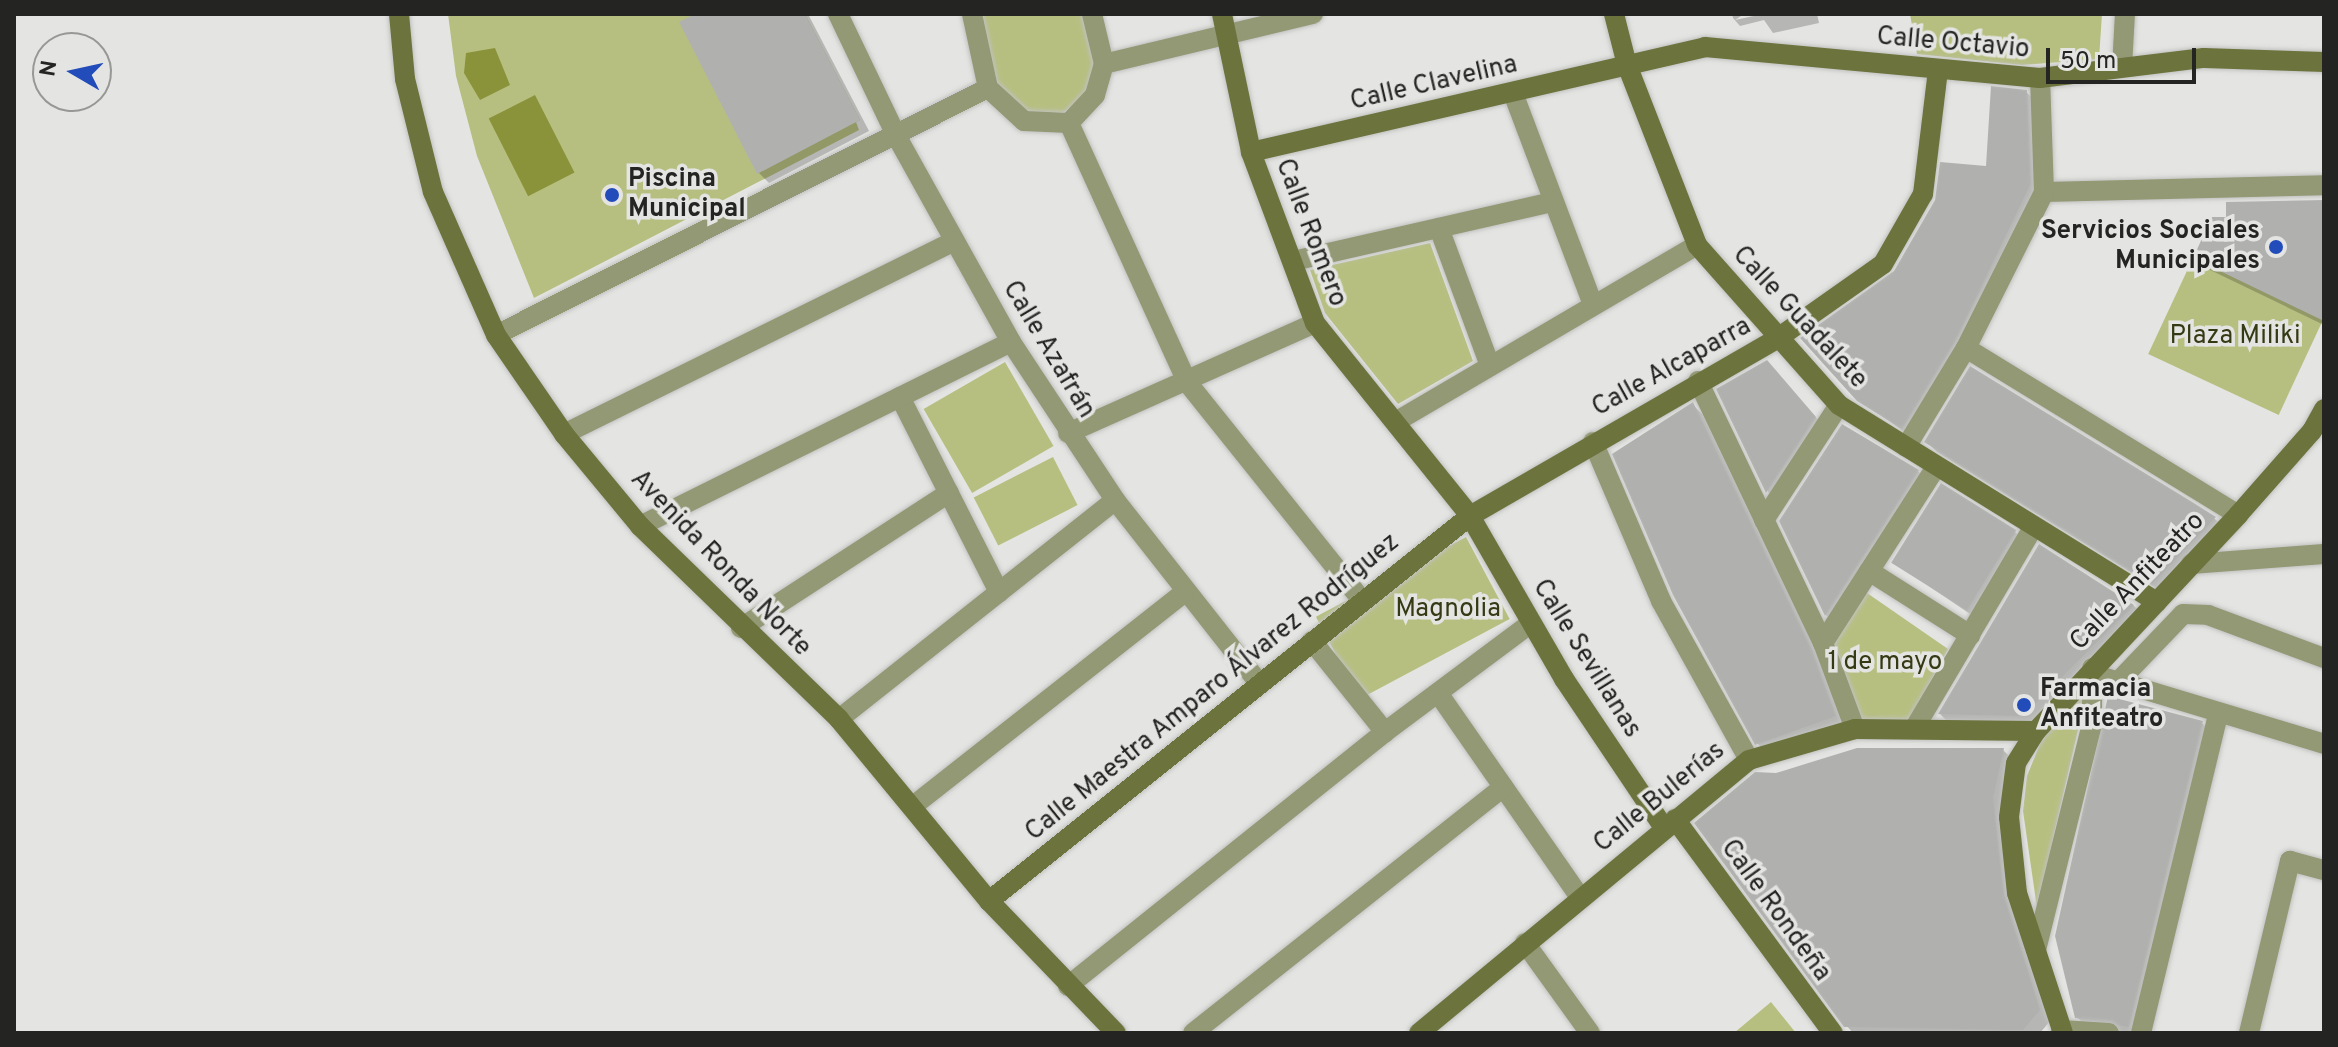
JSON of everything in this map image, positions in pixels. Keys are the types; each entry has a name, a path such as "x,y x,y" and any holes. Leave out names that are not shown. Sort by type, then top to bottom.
{"street":[{"name":"Avenida Ronda Norte","path":"399,14 405,79 433,192 496,335 564,434 640,526 741,628 839,719 989,901 1116,1033"},
{"name":"Calle Azafrán","path":"838,14 897,137 954,241 1011,342 1068,433 1115,500 1260,684"},
{"path":"972,14 988,88 1024,121 1069,123 1095,95 1104,64 1092,14"},
{"path":"1104,64 1224,24 1313,14"},
{"name":"Calle Guadalete","path":"1614,14 1627,65 1697,245 1839,405 2157,602"},
{"path":"2122,67 2125,14"},
{"name":"Calle Romero","path":"1224,24 1251,152 1315,323 1397,421 1470,516"},
{"name":"Calle Octavio","path":"1627,65 1705,47 2040,78 2204,58 2324,62"},
{"name":"Calle Clavelina","path":"1251,152 1627,65"},
{"name":"Calle Alcaparra","path":"1470,516 1698,381 1778,338 1883,264 1923,194 1938,70"},
{"path":"1906,447 1966,348 2044,192 2040,78"},
{"path":"496,335 897,137 988,88"},
{"path":"1513,93 1593,305"},
{"path":"1069,123 1187,382 1361,599"},
{"path":"2044,192 2324,185"},
{"path":"1293,261 1552,202"},
{"path":"1439,228 1490,366"},
{"path":"564,434 954,241"},
{"path":"1397,421 1697,245"},
{"path":"1068,433 1315,323"},
{"path":"640,526 1011,342"},
{"path":"1966,348 2238,515"},
{"path":"1698,381 1823,643 1855,729"},
{"path":"900,397 999,592"},
{"path":"1764,520 1839,405"},
{"name":"Calle Anfiteatro","path":"2059,1032 2017,893 2009,817 2016,763 2036,731 2092,668 2318,430 2324,409"},
{"path":"1593,442 1661,601 1749,760"},
{"path":"1823,643 1936,467"},
{"path":"741,628 949,493"},
{"path":"839,719 1115,500"},
{"name":"Calle Maestra Amparo Álvarez Rodríguez","path":"989,901 1361,599 1470,516"},
{"name":"Calle Sevillanas","path":"1470,516 1530,624 1670,823"},
{"path":"1914,729 2033,528"},
{"path":"2191,564 2324,554"},
{"path":"1869,571 1970,635"},
{"path":"913,806 1186,591"},
{"path":"2115,685 2183,614 2208,615 2324,658"},
{"path":"1068,986 1385,732 1530,624"},
{"path":"1312,641 1385,732"},
{"path":"2092,668 2115,685 2324,744"},
{"path":"2036,950 2092,724 2092,668"},
{"path":"1438,693 1579,896"},
{"path":"2141,1033 2218,714"},
{"name":"Calle Bulerías","path":"1419,1033 1579,896 1749,760 1855,729 2036,731"},
{"path":"1193,1033 1503,787"},
{"name":"Calle Rondeña","path":"1670,823 1833,1033"},
{"path":"2249,1033 2290,861 2324,870"},
{"path":"1525,943 1590,1033"},
{"path":"2059,1032 2109,1033"}],"green space":[{"name":"Piscina Municipal","path":"448,14 805,14 860,120 856,122 859,130 534,298 477,156 456,76"},
{"path":"981,14 1082,14 1094,65 1088,93 1064,112 1027,113 997,83"},
{"path":"1910,14 2102,14 2099,59 2022,65 1917,54"},
{"path":"1430,243 1473,361 1398,404 1325,313 1310,270"},
{"name":"Plaza Miliki","path":"2193,258 2324,319 2279,415 2148,354"},
{"path":"1005,362 1054,446 972,493 924,409"},
{"path":"1053,457 1078,505 998,546 974,497"},
{"name":"Magnolia","path":"1466,537 1510,619 1360,699 1316,617"},
{"name":"1 de mayo","path":"1867,593 1948,649 1906,726 1861,729 1828,645"},
{"path":"2087,691 2037,908 2023,811 2027,776 2044,734"},
{"path":"1771,1002 1796,1033 1734,1033"}],"shaded area":[{"path":"495,48 510,85 480,100 464,73 466,53"},
{"path":"535,95 574,173 528,196 489,119"}],"building":[{"path":"695,14 805,14 860,120 757,174 679,22"},
{"path":"1991,86 2027,90 2031,183 1955,342 1902,429 1857,401 1800,338 1894,271 1935,200 1940,162 1986,166"},
{"path":"2324,200 2324,321 2193,258 2212,217 2226,217 2226,202"},
{"path":"1767,360 1816,417 1766,493 1716,389"},
{"path":"1970,366 2216,517 2152,584 1924,442"},
{"path":"1693,402 1811,648 1836,716 1755,745 1673,595 1612,454"},
{"path":"1842,424 1919,470 1825,616 1779,521"},
{"path":"1941,483 2016,530 1967,610 1891,563"},
{"path":"2039,544 2134,605 2023,716 1938,714"},
{"path":"2108,696 2203,721 2129,1027 2075,1018 2055,936"},
{"path":"1857,748 2004,748 1993,798 2004,895 2040,1010 2023,1030 1844,1027 1694,823 1755,772 1776,773"}],"place":[{"name":"Piscina Municipal","path":"612,195"},
{"name":"Servicios Sociales Municipales","path":"2276,247"},
{"name":"Farmacia Anfiteatro","path":"2024,705"}]}
